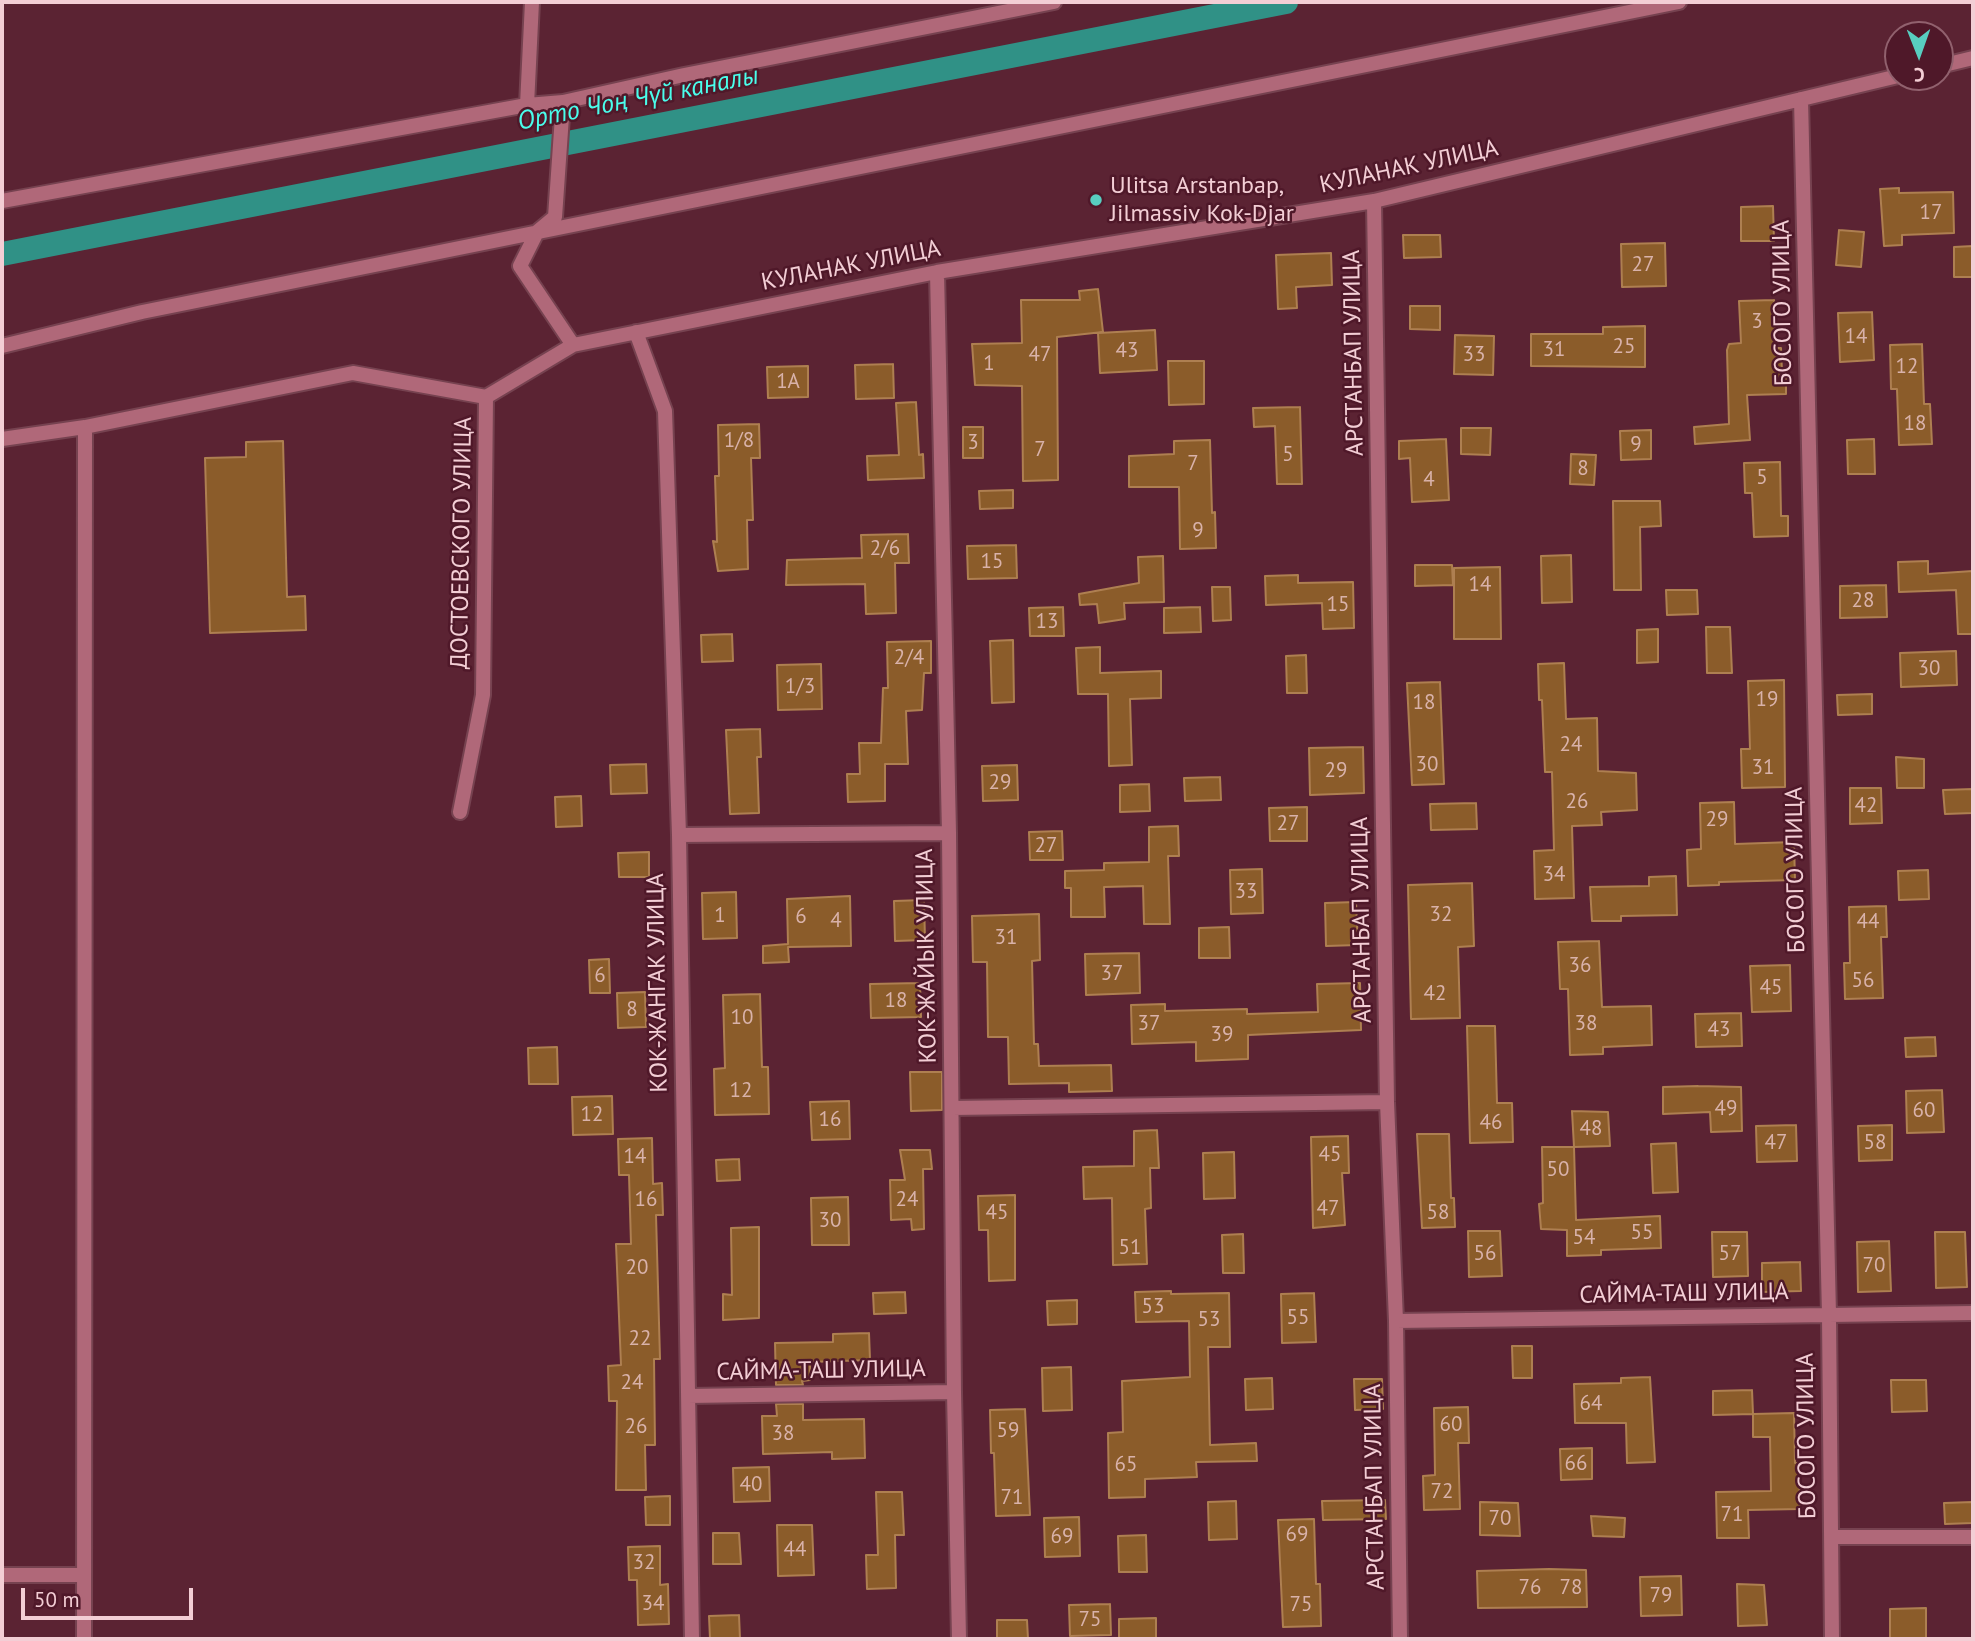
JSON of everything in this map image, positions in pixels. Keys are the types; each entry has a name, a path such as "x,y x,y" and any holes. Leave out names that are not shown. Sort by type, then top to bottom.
{"street":[{"path":"527,106 533,2"},
{"path":"2,201 527,106 563,102 684,75 1054,2"},
{"path":"2,346 142,312 1679,2"},
{"path":"1954,63 1973,58"},
{"name":"КУЛАНАК УЛИЦА","path":"636,332 937,272 1374,201 1884,79"},
{"name":"БОСОГО УЛИЦА","path":"1801,99 1829,1315 1832,1639"},
{"path":"563,102 555,217 537,232 520,266 573,345"},
{"name":"АРСТАНБАП УЛИЦА","path":"1374,201 1387,1102 1396,1321 1400,1639"},
{"name":"КОК-ЖАЙЫК УЛИЦА","path":"937,272 949,832 959,1639"},
{"name":"ДОСТОЕВСКОГО УЛИЦА","path":"460,812 483,695 486,397 573,345 636,332"},
{"name":"КОК-ЖАНГАК УЛИЦА","path":"636,332 665,411 678,835 692,1639"},
{"path":"2,439 85,428 353,373 486,397"},
{"path":"84,1639 85,428"},
{"path":"678,835 949,832"},
{"path":"951,1108 1387,1102"},
{"name":"САЙМА-ТАШ УЛИЦА","path":"1396,1321 1973,1313"},
{"name":"САЙМА-ТАШ УЛИЦА","path":"688,1395 954,1392"},
{"path":"1831,1537 1973,1537"},
{"path":"2,1575 84,1575"}],"building":[{"path":"1899,188 1899,193 1953,192 1954,233 1902,235 1902,245 1884,246 1880,189"},
{"path":"1773,206 1774,241 1741,241 1741,207"},
{"path":"1839,230 1864,232 1861,267 1836,265"},
{"path":"1403,235 1440,235 1441,257 1404,258"},
{"path":"1665,243 1666,286 1622,287 1621,244"},
{"path":"1973,246 1973,277 1954,277 1954,247"},
{"path":"1331,253 1332,285 1296,287 1297,308 1278,309 1276,255"},
{"path":"1098,289 1103,332 1057,337 1058,480 1023,481 1022,386 975,385 972,344 1022,343 1021,300 1080,300 1079,291"},
{"path":"1774,300 1776,348 1781,348 1782,372 1786,371 1786,394 1747,395 1750,440 1695,444 1694,427 1729,424 1727,350 1729,344 1741,343 1739,301"},
{"path":"1410,306 1440,306 1440,330 1410,329"},
{"path":"1872,312 1874,360 1840,362 1838,313"},
{"path":"1645,326 1645,367 1531,366 1531,334 1603,334 1603,327"},
{"path":"1155,330 1157,370 1100,373 1098,333"},
{"path":"1455,335 1494,336 1493,375 1454,374"},
{"path":"1922,344 1924,404 1930,404 1932,444 1899,445 1897,389 1891,389 1890,345"},
{"path":"1168,361 1204,361 1204,404 1169,405"},
{"path":"893,364 894,398 856,399 855,365"},
{"path":"808,366 808,397 768,398 767,367"},
{"path":"916,402 919,455 923,454 924,478 868,480 867,456 899,455 896,403"},
{"path":"1300,407 1302,484 1277,484 1275,426 1254,427 1253,408"},
{"path":"759,424 760,458 751,458 753,520 747,520 748,569 718,571 713,541 717,542 715,476 719,476 718,425"},
{"path":"963,427 983,427 983,458 963,458"},
{"path":"1461,428 1491,428 1490,455 1461,454"},
{"path":"1651,430 1651,459 1621,460 1620,431"},
{"path":"1446,439 1449,500 1412,502 1410,458 1399,459 1399,441"},
{"path":"1874,439 1875,474 1848,474 1847,440"},
{"path":"1210,440 1216,548 1180,549 1179,487 1129,487 1129,456 1174,454 1174,441"},
{"path":"283,441 287,597 305,596 306,630 210,633 205,458 246,457 246,442"},
{"path":"1571,454 1596,455 1594,485 1570,484"},
{"path":"1780,462 1781,516 1788,516 1788,536 1754,537 1752,493 1745,493 1744,463"},
{"path":"1013,490 1013,508 980,509 979,491"},
{"path":"1613,501 1660,501 1661,526 1640,527 1641,590 1614,590"},
{"path":"908,534 909,563 895,563 896,613 866,614 865,584 786,585 787,560 862,558 861,535"},
{"path":"1016,545 1017,578 968,579 967,546"},
{"path":"1571,555 1572,602 1542,603 1541,556"},
{"path":"1163,556 1164,602 1124,603 1125,619 1099,623 1097,604 1080,605 1079,594 1139,583 1138,557"},
{"path":"1928,561 1928,574 1973,571 1973,634 1958,634 1956,590 1899,592 1898,562"},
{"path":"1415,565 1452,565 1453,585 1415,586"},
{"path":"1500,567 1501,639 1454,639 1454,568"},
{"path":"1298,575 1298,583 1353,582 1354,628 1323,629 1322,603 1266,605 1265,576"},
{"path":"1886,585 1887,617 1840,618 1840,586"},
{"path":"1212,587 1230,587 1231,620 1213,621"},
{"path":"1666,590 1697,590 1698,614 1667,615"},
{"path":"1063,607 1064,636 1030,636 1029,608"},
{"path":"1200,607 1201,632 1164,633 1164,608"},
{"path":"1706,627 1730,627 1732,673 1707,673"},
{"path":"1658,629 1658,662 1637,663 1637,630"},
{"path":"732,634 733,661 702,662 701,635"},
{"path":"1013,640 1014,702 992,703 990,641"},
{"path":"931,641 931,673 924,673 922,710 906,711 908,764 885,764 885,801 848,802 847,774 860,774 859,743 881,743 883,688 888,688 887,642"},
{"path":"1100,647 1100,673 1161,671 1161,698 1130,699 1132,765 1109,766 1108,694 1078,694 1076,648"},
{"path":"1956,651 1957,685 1901,687 1900,653"},
{"path":"1306,655 1307,693 1287,693 1286,656"},
{"path":"1564,663 1566,719 1597,718 1598,771 1636,773 1637,810 1601,812 1602,825 1572,826 1574,898 1535,899 1534,851 1554,850 1552,772 1545,772 1538,664"},
{"path":"821,664 822,709 778,710 777,665"},
{"path":"1784,680 1785,787 1742,788 1741,749 1750,749 1748,681"},
{"path":"1440,682 1444,784 1412,785 1407,683"},
{"path":"1872,694 1872,714 1838,715 1837,695"},
{"path":"760,729 761,757 757,757 759,813 730,814 726,730"},
{"path":"1363,747 1364,793 1310,795 1309,748"},
{"path":"1896,757 1924,759 1924,788 1897,788"},
{"path":"646,764 647,793 611,794 610,765"},
{"path":"1017,765 1018,800 983,801 982,766"},
{"path":"1220,777 1221,800 1185,801 1184,778"},
{"path":"1149,784 1150,811 1120,812 1120,785"},
{"path":"1850,788 1881,788 1882,823 1850,824"},
{"path":"1973,789 1973,813 1945,814 1943,790"},
{"path":"581,796 582,826 556,827 555,797"},
{"path":"1734,802 1735,844 1794,842 1795,880 1719,882 1719,885 1688,886 1687,850 1701,849 1700,803"},
{"path":"1476,803 1477,829 1431,830 1430,804"},
{"path":"1307,807 1307,841 1270,841 1269,808"},
{"path":"1178,826 1179,856 1168,856 1170,924 1144,924 1143,886 1104,887 1105,917 1071,917 1071,888 1065,888 1065,871 1104,870 1104,863 1149,862 1149,827"},
{"path":"1062,831 1063,860 1030,860 1029,832"},
{"path":"649,852 649,877 619,877 618,853"},
{"path":"1262,869 1263,913 1231,914 1230,870"},
{"path":"1928,870 1929,899 1899,900 1898,871"},
{"path":"1676,876 1677,915 1621,916 1621,921 1592,921 1590,887 1649,886 1649,877"},
{"path":"1472,883 1474,946 1458,947 1460,1018 1411,1019 1408,885"},
{"path":"736,892 737,938 703,939 702,893"},
{"path":"850,896 851,946 788,947 789,962 763,963 763,946 788,944 787,899"},
{"path":"924,900 925,940 895,941 894,901"},
{"path":"1356,902 1358,945 1326,946 1325,903"},
{"path":"1886,906 1887,937 1881,937 1883,998 1845,999 1844,963 1850,963 1849,907"},
{"path":"1039,914 1040,960 1032,961 1034,1044 1038,1044 1039,1066 1111,1065 1112,1091 1069,1092 1069,1083 1009,1084 1008,1037 988,1037 987,962 973,962 972,916"},
{"path":"1229,927 1230,958 1199,958 1199,928"},
{"path":"1599,941 1602,1007 1651,1006 1652,1045 1603,1047 1603,1054 1570,1055 1568,989 1560,989 1558,942"},
{"path":"1139,953 1140,993 1086,995 1085,954"},
{"path":"609,959 610,993 590,993 589,960"},
{"path":"1790,965 1791,1011 1752,1012 1750,966"},
{"path":"920,983 921,1017 871,1018 870,984"},
{"path":"1360,983 1361,1030 1248,1035 1248,1059 1196,1061 1196,1042 1132,1044 1131,1005 1165,1004 1165,1011 1247,1009 1247,1014 1318,1012 1317,984"},
{"path":"645,992 646,1027 618,1028 617,993"},
{"path":"760,994 762,1067 768,1067 769,1114 715,1115 714,1069 725,1068 723,995"},
{"path":"1741,1013 1742,1046 1696,1047 1695,1014"},
{"path":"1467,1026 1495,1026 1497,1103 1512,1103 1513,1142 1470,1143"},
{"path":"1935,1037 1936,1056 1906,1057 1905,1038"},
{"path":"557,1047 558,1084 529,1084 528,1048"},
{"path":"910,1072 942,1072 942,1110 911,1111"},
{"path":"1663,1087 1741,1087 1742,1131 1711,1132 1710,1112 1663,1114"},
{"path":"1942,1090 1944,1132 1907,1133 1906,1091"},
{"path":"612,1096 613,1134 573,1135 572,1097"},
{"path":"849,1101 850,1139 812,1140 810,1102"},
{"path":"1572,1111 1608,1112 1610,1146 1574,1147"},
{"path":"1796,1125 1797,1161 1757,1162 1756,1126"},
{"path":"1892,1125 1892,1160 1859,1161 1858,1126"},
{"path":"1157,1130 1159,1168 1150,1168 1151,1208 1145,1209 1147,1264 1113,1265 1112,1198 1084,1199 1083,1167 1134,1166 1134,1131"},
{"path":"1417,1134 1449,1134 1451,1198 1454,1198 1455,1227 1422,1228"},
{"path":"1348,1136 1349,1173 1342,1173 1345,1225 1313,1228 1311,1137"},
{"path":"652,1138 653,1184 662,1183 663,1215 656,1215 660,1359 654,1359 655,1445 645,1445 646,1490 616,1490 617,1401 609,1401 608,1366 621,1365 616,1244 631,1244 629,1175 619,1175 618,1139"},
{"path":"1676,1143 1678,1192 1653,1193 1651,1144"},
{"path":"1542,1147 1574,1147 1576,1220 1660,1216 1661,1248 1601,1250 1601,1255 1567,1256 1567,1230 1541,1229 1539,1204 1543,1203"},
{"path":"900,1150 930,1150 932,1169 923,1169 924,1229 912,1230 911,1219 891,1220 890,1180 905,1180"},
{"path":"1234,1152 1235,1198 1204,1199 1203,1153"},
{"path":"739,1159 740,1180 717,1181 716,1160"},
{"path":"1015,1195 1015,1280 989,1281 988,1230 979,1230 978,1196"},
{"path":"848,1197 849,1245 812,1245 811,1198"},
{"path":"759,1227 759,1318 723,1320 723,1294 732,1295 731,1228"},
{"path":"1468,1231 1500,1231 1502,1276 1469,1277"},
{"path":"1712,1232 1747,1232 1748,1276 1713,1277"},
{"path":"1935,1232 1965,1232 1967,1287 1936,1288"},
{"path":"1243,1234 1244,1273 1223,1273 1222,1235"},
{"path":"1889,1241 1891,1291 1858,1292 1857,1242"},
{"path":"1800,1262 1801,1291 1762,1292 1762,1263"},
{"path":"1171,1291 1171,1294 1229,1293 1230,1347 1208,1347 1210,1445 1256,1443 1257,1461 1196,1462 1197,1477 1145,1479 1145,1497 1109,1498 1108,1433 1123,1432 1122,1381 1190,1377 1189,1321 1136,1322 1135,1292"},
{"path":"905,1292 906,1313 874,1314 873,1293"},
{"path":"1314,1293 1316,1342 1282,1343 1281,1294"},
{"path":"1077,1300 1077,1324 1048,1325 1047,1301"},
{"path":"869,1333 870,1360 810,1362 810,1380 802,1381 803,1385 776,1385 775,1343 833,1342 833,1334"},
{"path":"1512,1346 1532,1346 1532,1378 1513,1378"},
{"path":"1071,1367 1072,1410 1043,1411 1042,1368"},
{"path":"1650,1377 1655,1462 1627,1463 1626,1423 1575,1423 1574,1384 1621,1383 1621,1378"},
{"path":"1272,1378 1273,1409 1246,1410 1245,1379"},
{"path":"1354,1379 1382,1379 1383,1409 1355,1410"},
{"path":"1891,1380 1926,1380 1927,1411 1892,1412"},
{"path":"1752,1390 1753,1414 1713,1415 1713,1391"},
{"path":"776,1404 803,1404 803,1420 864,1419 865,1458 832,1459 832,1452 763,1454 762,1416 777,1416"},
{"path":"1468,1407 1469,1443 1458,1443 1460,1509 1424,1510 1423,1476 1435,1475 1434,1408"},
{"path":"1025,1409 1030,1515 996,1516 990,1410"},
{"path":"1794,1413 1795,1463 1799,1463 1800,1509 1748,1510 1749,1538 1717,1538 1716,1492 1771,1491 1770,1437 1753,1437 1753,1414"},
{"path":"1592,1448 1592,1479 1561,1480 1560,1449"},
{"path":"769,1467 770,1501 734,1502 733,1468"},
{"path":"876,1492 902,1492 904,1535 895,1535 896,1588 867,1589 866,1555 878,1555"},
{"path":"670,1496 670,1525 646,1525 645,1497"},
{"path":"1385,1500 1386,1519 1323,1520 1322,1501"},
{"path":"1236,1501 1237,1539 1209,1540 1208,1502"},
{"path":"1480,1502 1518,1503 1520,1536 1480,1535"},
{"path":"1973,1502 1973,1523 1945,1524 1944,1503"},
{"path":"1591,1516 1625,1518 1624,1537 1593,1536"},
{"path":"1079,1517 1080,1556 1045,1557 1044,1518"},
{"path":"1314,1519 1316,1584 1320,1584 1321,1626 1283,1627 1278,1520"},
{"path":"777,1525 812,1525 814,1575 778,1576"},
{"path":"713,1533 739,1533 741,1564 713,1564"},
{"path":"1146,1535 1147,1572 1119,1572 1118,1536"},
{"path":"660,1546 660,1585 668,1584 669,1624 638,1625 637,1580 629,1580 628,1547"},
{"path":"1586,1570 1587,1607 1478,1608 1477,1571"},
{"path":"1681,1576 1682,1615 1641,1616 1640,1577"},
{"path":"1737,1584 1764,1585 1767,1625 1738,1626"},
{"path":"1110,1604 1111,1635 1070,1636 1069,1605"},
{"path":"1926,1608 1926,1639 1890,1639 1890,1609"},
{"path":"739,1615 740,1639 710,1639 709,1616"},
{"path":"1156,1618 1156,1639 1119,1639 1119,1619"},
{"path":"997,1620 1027,1620 1028,1639 997,1639"}],"waterway":[{"name":"Орто Чоң Чүй каналы","path":"2,254 1286,2"}],"place":[{"name":"Ulitsa Arstanbap, Jilmassiv Kok-Djar","path":"1096,200"}]}
